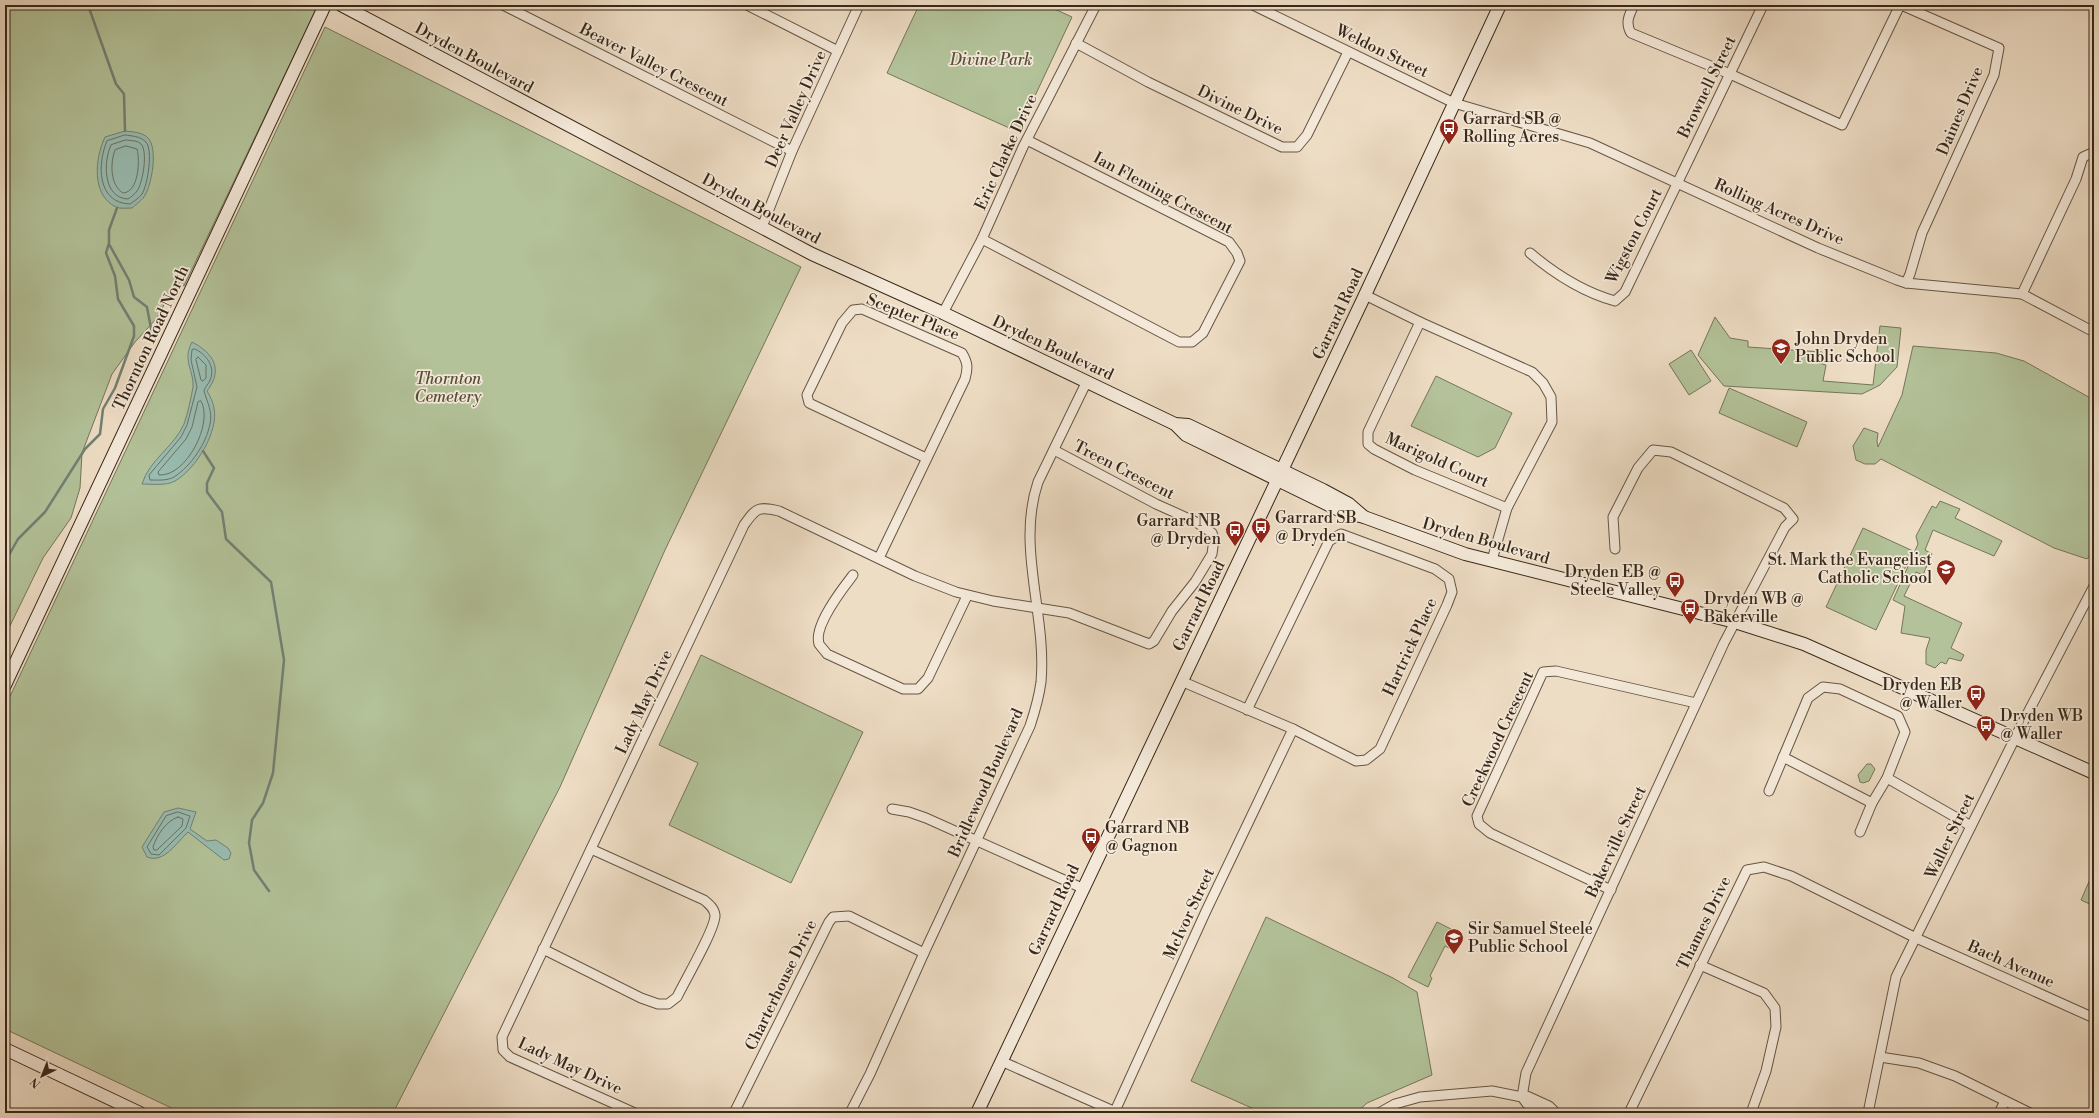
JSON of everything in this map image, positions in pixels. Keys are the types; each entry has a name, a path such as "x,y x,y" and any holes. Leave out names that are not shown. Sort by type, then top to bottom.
{"street":[{"name":"Thornton Road North","path":"5,685 325,5"},
{"name":"Dryden Boulevard","path":"341,5 812,254 944,313 1087,381 1175,424 1186,435 1349,504 1364,518 1465,554 1574,583 1735,622 1804,644 2014,739 2094,773"},
{"name":"Beaver Valley Crescent","path":"503,5 792,151"},
{"path":"747,5 838,51"},
{"name":"Deer Valley Drive","path":"762,227 792,151 859,5"},
{"name":"Eric Clarke Drive","path":"944,313 982,239 1027,140 1096,5"},
{"name":"Weldon Street","path":"1253,5 1454,103"},
{"name":"Garrard Road","path":"977,1113 1000,1061 1180,681 1365,295 1500,5"},
{"path":"1634,5 1628,16 1628,23 1631,33 1730,74"},
{"name":"Brownell Street","path":"1678,183 1763,5"},
{"name":"Daines Drive","path":"1730,74 1842,124 1900,5 1999,48 1994,75 1922,233 1906,283"},
{"name":"Divine Drive","path":"1076,43 1148,82 1282,147 1297,146 1307,135 1348,52"},
{"name":"Rolling Acres Drive","path":"1454,103 1590,143 1818,248 1906,283 2022,294 2094,332"},
{"name":"Ian Fleming Crescent","path":"982,239 1179,342 1192,342 1203,334 1240,261 1238,253 1229,242 1027,140"},
{"path":"2022,294 2076,179 2083,157 2094,152"},
{"name":"Wigston Court","path":"1530,253 1554,273 1595,295 1615,300 1625,292 1678,183"},
{"path":"1365,295 1420,322 1532,372 1543,383 1551,397 1552,422 1507,508 1492,560"},
{"name":"Scepter Place","path":"879,558 965,379 968,368 967,361 962,353 899,323 862,308 853,310 842,323 807,395 809,403 926,458"},
{"name":"Marigold Court","path":"1420,322 1368,432 1368,444 1374,449 1415,470 1507,508"},
{"name":"Bridlewood Boulevard","path":"850,1113 870,1074 924,953 1030,726 1037,707 1041,681 1041,658 1030,547 1032,498 1038,482 1087,381"},
{"name":"Treen Crescent","path":"1036,607 1069,613 1149,644 1154,641 1172,611 1195,582 1214,547 1214,539 1208,529 1156,504 1054,450"},
{"name":"Bakerville Street","path":"1522,1098 1526,1073 1696,703 1735,622 1786,527 1793,519 1784,508 1671,452 1653,450 1638,468 1613,517 1615,549"},
{"name":"Lady May Drive","path":"635,1113 510,1057 503,1050 502,1037 744,525 755,510 764,508 779,512 915,576 967,596 1036,607"},
{"name":"Hartrick Place","path":"1180,681 1247,710 1293,729 1356,761 1366,760 1380,749 1447,605 1452,592 1449,579 1436,569 1341,534 1329,542 1247,710"},
{"path":"854,575 835,599 819,633 819,643 827,654 903,689 918,689 928,678 967,596"},
{"name":"Waller Street","path":"1868,1113 1896,977 2014,739 2094,586"},
{"name":"Creekwood Crescent","path":"1611,890 1490,833 1479,824 1476,816 1543,672 1556,670 1696,703"},
{"path":"1769,791 1808,698 1823,686 1840,689 1898,716 1905,732 1887,778 1872,803 1860,832"},
{"name":"McIvor Street","path":"1116,1112 1206,911 1293,729"},
{"path":"1783,757 1872,803"},
{"path":"1887,778 1971,826"},
{"path":"892,809 909,812 926,818 1082,888"},
{"path":"543,949 642,998 658,1004 668,1004 677,997 711,929 715,916 712,908 704,900 591,849"},
{"name":"Thames Drive","path":"1629,1113 1747,870 1764,867 1791,876 1916,938"},
{"name":"Charterhouse Drive","path":"734,1113 829,922 833,917 849,916 924,953"},
{"name":"Bach Avenue","path":"1916,938 2094,1018"},
{"path":"1700,965 1764,994 1775,1008 1776,1027 1766,1071 1751,1113"},
{"path":"5,1049 140,1113"},
{"path":"1880,1057 1926,1066 1955,1076 2030,1113"},
{"path":"1000,1061 1116,1112"},
{"path":"1379,1113 1395,1104 1420,1097 1492,1092 1522,1098 1527,1104 1547,1113 1554,1112"},
{"path":"1999,1113 2005,1101"}],"green space":[{"path":"5,5 318,5 184,286 176,282 157,318 135,342 112,374 82,453 80,488 71,518 43,558 5,636"},
{"name":"Divine Park","path":"919,5 1046,5 1072,17 1018,132 887,73"},
{"name":"Thornton Cemetery","path":"325,27 801,267 665,550 560,787 393,1113 182,1113 5,1029 5,707"},
{"path":"1715,317 1730,338 1748,341 1748,347 1822,352 1819,363 1826,365 1823,381 1873,385 1880,326 1901,328 1897,367 1880,385 1862,394 1724,386 1698,355"},
{"path":"1913,346 1996,353 2024,361 2094,400 2094,550 2087,559 2054,548 1881,459 1875,464 1865,464 1856,460 1853,446 1864,428 1878,433 1878,447 1902,395"},
{"path":"1691,350 1711,381 1689,395 1669,364"},
{"path":"1436,376 1512,413 1495,448 1478,457 1411,426"},
{"path":"1729,388 1807,422 1797,447 1719,413"},
{"path":"1940,501 1960,509 1955,518 2002,541 1994,556 1933,530 1925,550 1932,554 1923,575 1916,572 1904,596 1962,623 1951,648 1964,655 1961,661 1949,658 1946,664 1941,662 1935,668 1926,664 1926,650 1930,638 1901,633 1905,606 1893,600 1918,544 1916,536 1932,506 1936,508"},
{"path":"1863,528 1913,551 1876,630 1826,607"},
{"path":"701,655 863,732 791,883 669,825 698,763 659,745"},
{"path":"1867,764 1871,764 1875,769 1869,781 1863,783 1860,782 1858,775"},
{"path":"2094,870 2094,906 2081,900"},
{"path":"1266,917 1393,978 1417,992 1432,1075 1367,1103 1356,1113 1263,1113 1191,1081"},
{"path":"1437,922 1457,932 1449,948 1445,946 1430,976 1432,978 1428,987 1408,977"}],"water":[{"path":"125,131 137,133 148,138 153,150 153,166 148,190 143,199 132,208 118,208 108,201 102,194 97,175 97,165 105,137"},
{"path":"192,342 206,351 214,362 215,376 207,391 214,408 215,417 213,427 198,459 183,475 171,483 142,484 145,475 174,440 184,424 193,387 192,375 188,360 189,349"},
{"path":"178,808 196,812 190,829 207,841 216,840 228,848 231,853 229,859 224,860 188,832 165,855 153,858 147,857 142,847 164,812"}],"waterway":[{"path":"88,5 116,84 124,94 125,131"},
{"path":"5,562 18,539 45,512 85,449 100,434 103,409 115,388 134,336 134,326 118,299 115,276 106,253 109,243 109,230 117,208"},
{"path":"109,244 129,280 134,297 147,307 152,334"},
{"path":"203,451 214,468 207,483 207,492 222,512 226,539 271,582 284,660 273,773 263,803 252,820 249,843 254,870 269,891"}],"place":[{"name":"Garrard SB @ Rolling Acres","path":"1449,145"},
{"name":"John Dryden Public School","path":"1781,365"},
{"name":"Garrard SB @ Dryden","path":"1261,544"},
{"name":"Garrard NB @ Dryden","path":"1235,547"},
{"name":"St. Mark the Evangelist Catholic School","path":"1946,586"},
{"name":"Dryden EB @ Steele Valley","path":"1675,598"},
{"name":"Dryden WB @ Bakerville","path":"1690,625"},
{"name":"Dryden EB @ Waller","path":"1976,711"},
{"name":"Dryden WB @ Waller","path":"1986,742"},
{"name":"Garrard NB @ Gagnon","path":"1091,854"},
{"name":"Sir Samuel Steele Public School","path":"1454,955"}]}
